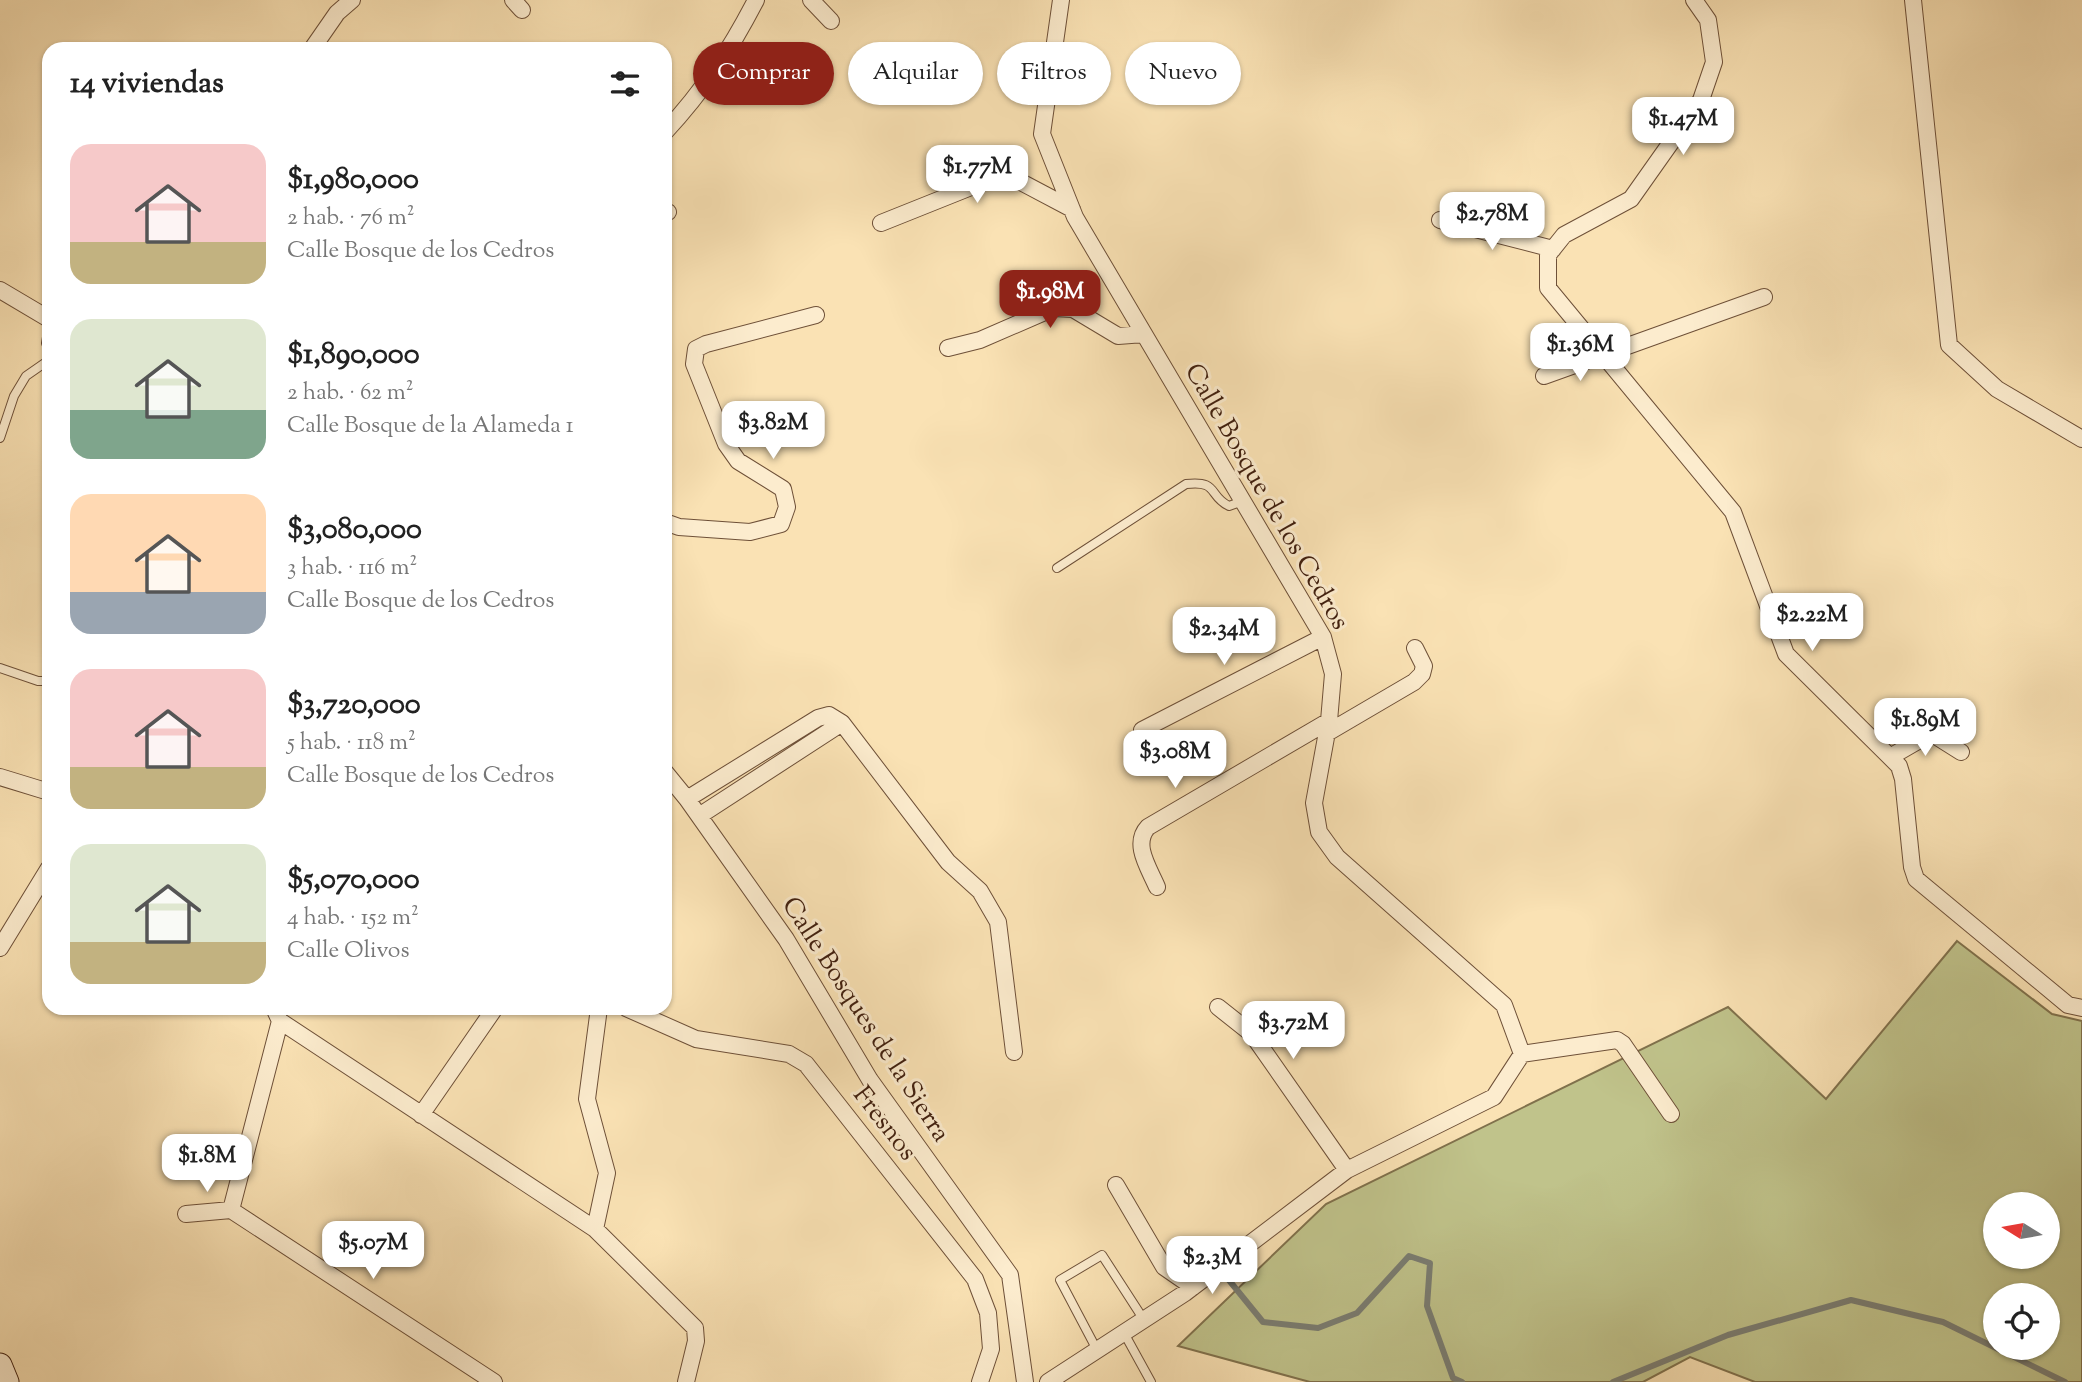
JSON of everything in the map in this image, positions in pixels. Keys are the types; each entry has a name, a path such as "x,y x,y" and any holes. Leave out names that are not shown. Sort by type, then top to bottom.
{"main road":[{"path":"0,1366 7,1382"}],"street":[{"path":"317,42 337,13 352,0"},
{"path":"672,124 710,80 736,39 756,0"},
{"path":"811,0 831,21"},
{"name":"Calle Bosque de los Cedros","path":"1061,0 1042,134 1072,209 1323,638 1333,674 1328,727 1314,803 1319,832 1337,857 1504,1006 1522,1054"},
{"path":"1694,0 1709,20 1714,62 1701,100 1631,199 1564,235 1553,248 1548,255 1548,288 1733,512 1786,653 1899,766 1903,779 1912,867 1916,879 2068,1004 2082,1008"},
{"path":"1913,0 1949,345 1997,390 2082,439"},
{"path":"881,223 981,183 1005,177 1019,181 1072,209"},
{"path":"1440,220 1553,248"},
{"path":"0,290 42,316"},
{"path":"1544,376 1763,297"},
{"path":"948,348 980,340 1054,308 1073,309 1118,336 1144,334"},
{"path":"672,524 750,532 780,524 787,507 783,489 738,461 726,444 694,365 696,349 816,315"},
{"path":"1142,730 1323,638"},
{"path":"1157,887 1140,845 1140,835 1147,827 1414,682 1422,674 1424,666 1415,648"},
{"path":"687,799 818,718 829,715 842,723 948,862 980,891 998,922 1014,1052"},
{"path":"699,816 842,723"},
{"path":"1890,757 1923,738 1934,736 1961,752"},
{"path":"0,777 42,790"},
{"name":"Calle Bosques de la Sierra","path":"672,781 786,939 870,1080 1010,1275 1026,1382"},
{"path":"0,948 42,879"},
{"path":"1218,1007 1252,1034 1347,1170"},
{"path":"231,1210 277,1015 421,1115 595,1229 695,1328 696,1341 686,1382"},
{"path":"421,1115 490,1015"},
{"path":"595,1229 607,1173 587,1099 598,1015"},
{"name":"Fresnos","path":"641,1015 696,1040 789,1054 806,1064 975,1279 988,1313 991,1349 980,1382"},
{"path":"1048,1382 1193,1287 1347,1170 1494,1097 1522,1054 1617,1040 1623,1044 1671,1114"},
{"path":"1116,1185 1164,1267 1193,1287"},
{"path":"186,1214 231,1210 494,1382"}],"lane":[{"path":"0,438 14,396 26,376 42,365"},
{"path":"1056,568 1186,484 1200,483 1210,487 1223,503 1229,506 1243,501"},
{"path":"0,668 42,681"},
{"path":"1097,1350 1060,1280 1102,1255 1144,1320"},
{"path":"1124,1333 1151,1382"}],"green space":[{"path":"1957,941 2052,1014 2082,1021 2082,1382 1755,1382 1690,1357 1643,1382 1310,1382 1178,1346 1326,1204 1728,1007 1826,1099"}],"waterway":[{"path":"1228,1279 1263,1322 1318,1328 1357,1313 1409,1256 1430,1263 1427,1306 1453,1378 1462,1382"},
{"path":"1613,1382 1728,1335 1851,1300 1943,1322 2065,1382"}]}
